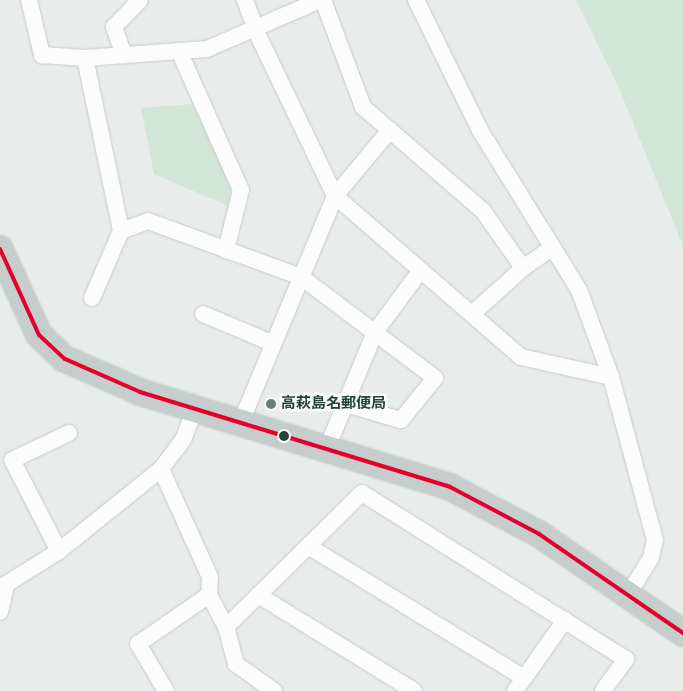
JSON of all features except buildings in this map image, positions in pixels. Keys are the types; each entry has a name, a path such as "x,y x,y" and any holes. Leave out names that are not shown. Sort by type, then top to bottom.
{"highway":[{"path":"2,261 39,335 51,350 103,378 450,487 539,534 629,593 683,633"}],"street":[{"path":"30,0 42,55 85,58 208,49 256,31 321,0 363,107 483,211 523,268"},
{"path":"124,55 114,27 140,0"},
{"path":"245,0 256,31 335,196 521,357 611,377"},
{"path":"416,0 481,132 579,290 611,377 655,540 651,558 629,593"},
{"path":"179,51 241,190 226,250"},
{"path":"85,58 121,231 92,298"},
{"path":"241,422 335,196 390,130"},
{"path":"121,231 148,221 301,277 436,378 401,420 345,404"},
{"path":"472,314 523,268 552,248"},
{"path":"327,448 376,332 421,270"},
{"path":"202,314 272,344"},
{"path":"0,612 3,588 59,552 161,469 183,440 195,408"},
{"path":"59,552 12,460 69,434"},
{"path":"161,469 210,578 209,595 226,626 236,664 274,691"},
{"path":"226,626 362,493 626,659 603,691"},
{"path":"308,546 520,684 565,620"},
{"path":"166,691 138,644 209,595"},
{"path":"258,595 414,691"}],"green space":[{"path":"576,0 683,0 683,246 620,91"},
{"path":"193,104 232,182 228,206 154,174 141,108"}],"transit line":[{"path":"0,249 39,335 65,359 140,392 450,487 539,534 683,633"}],"place":[{"name":"高萩島名郵便局","path":"271,404"}]}
